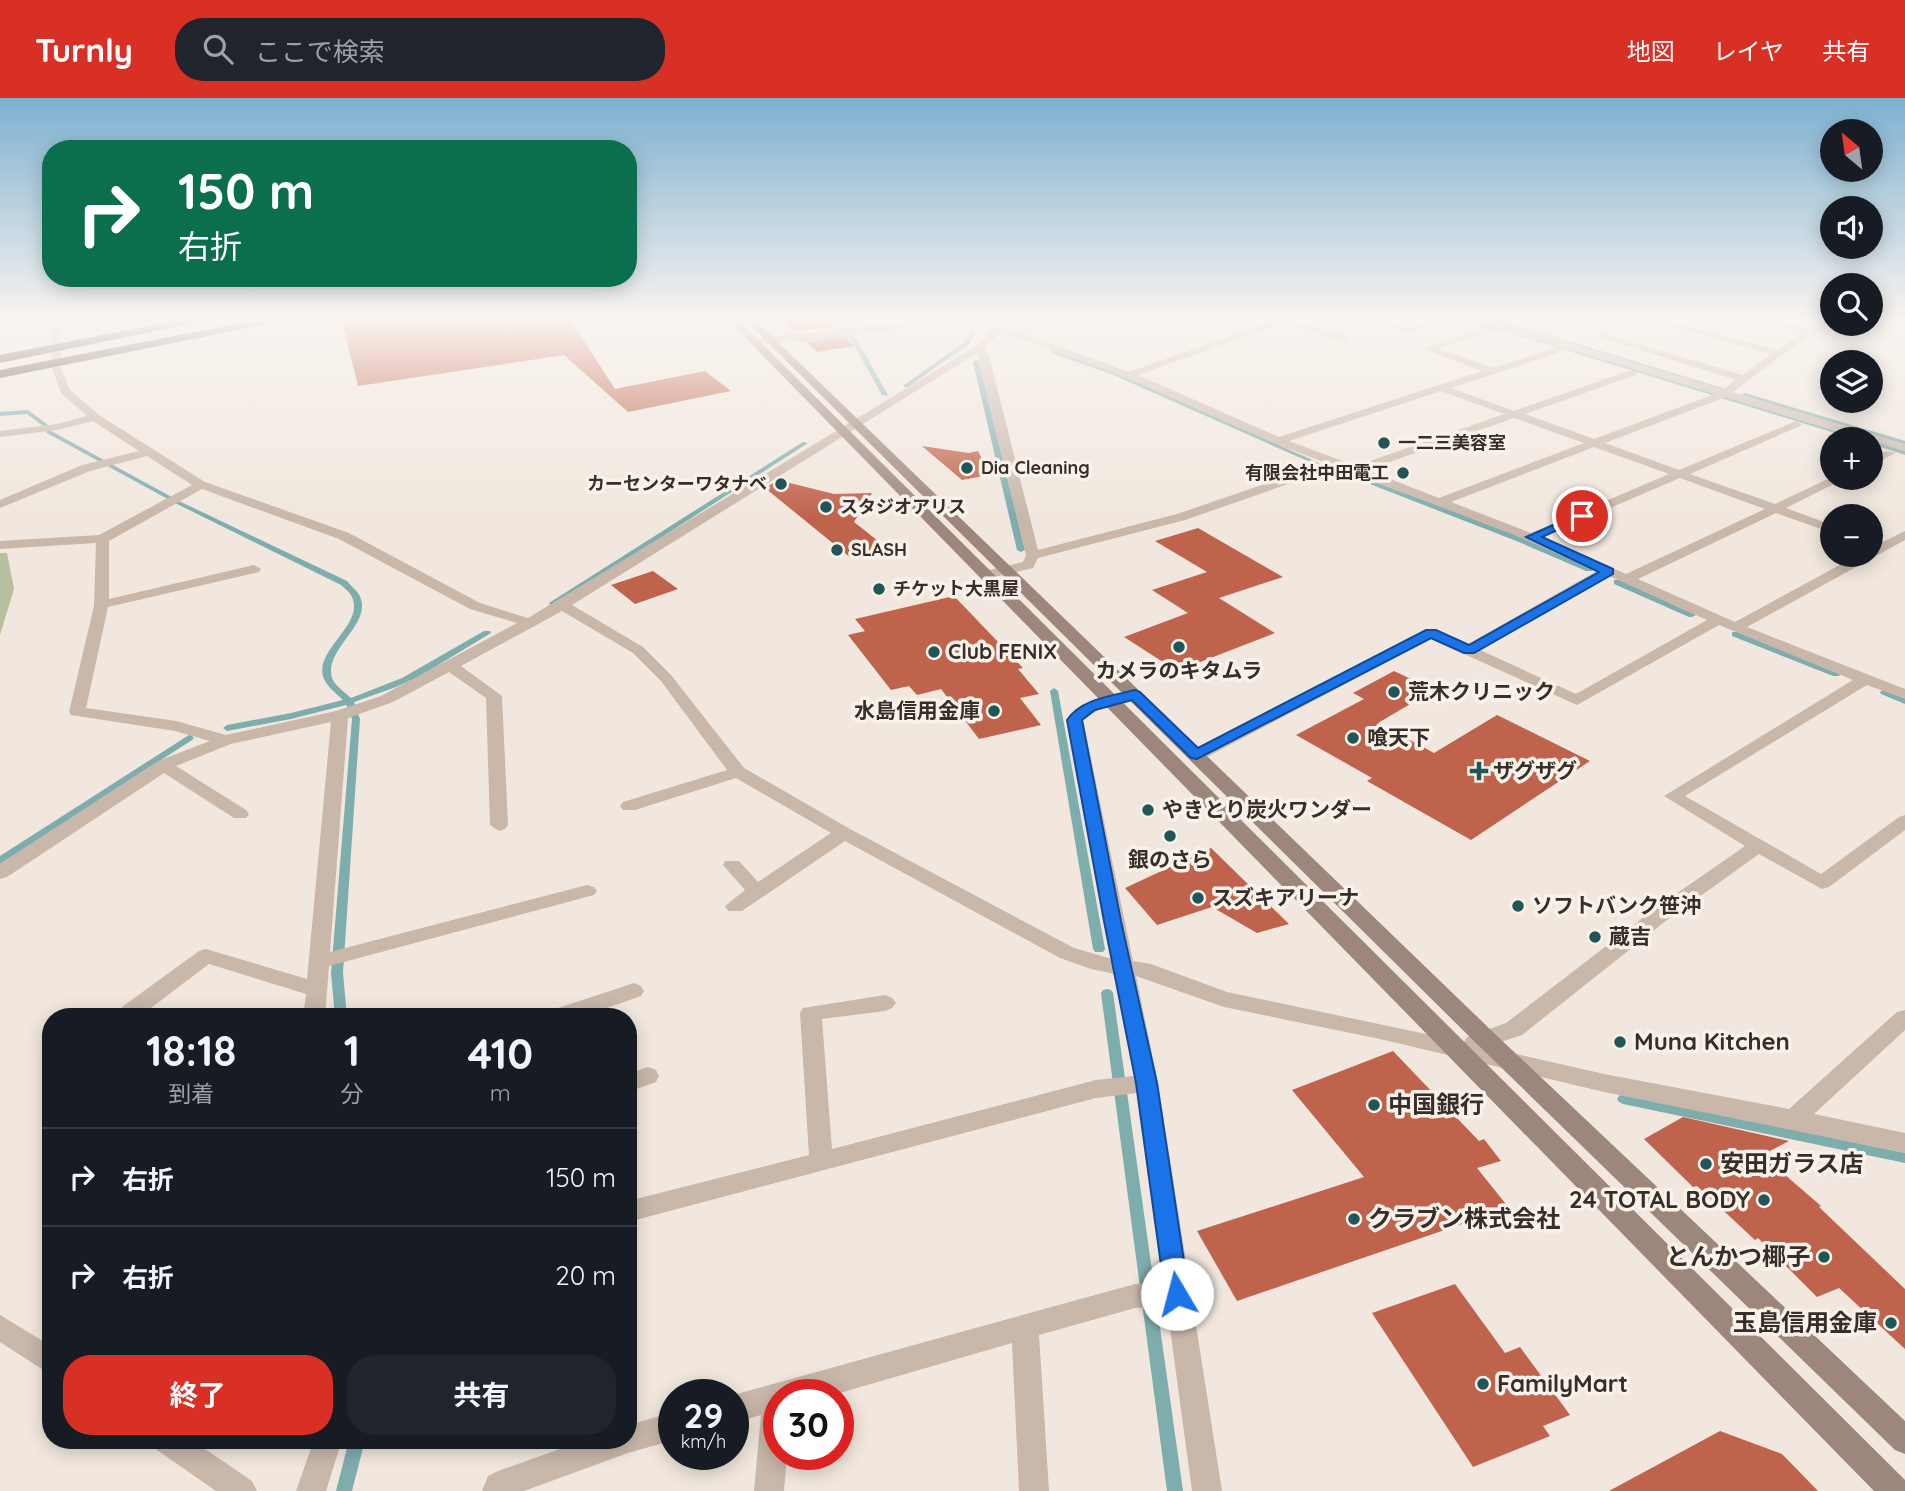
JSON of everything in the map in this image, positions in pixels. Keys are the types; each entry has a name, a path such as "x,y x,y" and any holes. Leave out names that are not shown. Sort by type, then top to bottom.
{"street":[{"path":"63,386 65,391 95,417 201,485 344,536 475,606 527,622"},
{"path":"808,386 986,575 1895,1491"},
{"path":"0,873 164,765 226,740 343,714 387,699 562,605 918,386"},
{"path":"986,575 1028,565 1033,555 991,386"},
{"path":"1154,386 1278,441 1532,537 1774,644 1905,694"},
{"path":"1278,441 1447,386"},
{"path":"1354,471 1596,386"},
{"path":"1681,386 1905,448"},
{"path":"1686,386 1820,432"},
{"path":"1439,502 1718,396 1733,386"},
{"path":"1441,388 1820,524"},
{"path":"0,434 47,429 95,417"},
{"path":"1532,537 1796,424"},
{"path":"850,428 1006,571 1486,1039 1905,1440"},
{"path":"0,504 105,463 151,451"},
{"path":"1883,451 1905,458"},
{"path":"1883,456 1890,453"},
{"path":"1033,555 1181,517 1336,464"},
{"path":"0,545 102,539 201,485"},
{"path":"1627,579 1820,488"},
{"path":"1883,544 1905,534"},
{"path":"102,539 105,563 100,605 78,712 176,726 226,740"},
{"path":"1736,627 1841,567"},
{"path":"100,605 254,569"},
{"path":"1469,650 1608,571"},
{"path":"562,605 638,650 666,678 738,772 844,833 1067,953 1091,962 1144,969 1224,999 1604,1083 1905,1143"},
{"path":"1197,755 1431,633 1577,700 1718,620"},
{"path":"450,665 494,696 499,825"},
{"path":"1867,678 1673,796 1822,883 1905,821"},
{"path":"1135,695 1080,712 1075,720 1122,968 1129,1084 1157,1295 1207,1491"},
{"path":"315,1008 324,960 343,714"},
{"path":"164,765 240,814"},
{"path":"629,806 738,772"},
{"path":"735,906 844,833"},
{"path":"1458,1049 1514,1029 1660,915 1758,846"},
{"path":"732,865 757,892"},
{"path":"324,960 587,891"},
{"path":"135,1008 206,956 317,990"},
{"path":"584,1008 634,991"},
{"path":"821,1161 811,1013 885,1003"},
{"path":"1793,1119 1905,1018"},
{"path":"637,1210 1129,1084"},
{"path":"841,1379 1025,1327 1157,1295"},
{"path":"0,1327 42,1356"},
{"path":"1025,1327 1034,1491"},
{"path":"637,1437 658,1431"},
{"path":"180,1449 242,1491"},
{"path":"311,1491 325,1449"},
{"path":"497,1491 498,1486 602,1449"},
{"path":"769,1491 772,1470"}],"green space":[{"path":"0,553 7,553 14,589 0,635"}],"building":[{"path":"599,386 613,386 615,389 630,386 725,386 731,391 628,412"},
{"name":"Dia Cleaning","path":"922,446 969,453 978,451 990,475 962,480"},
{"path":"778,480 834,494 872,493 854,522 887,548 851,558 765,488"},
{"path":"1198,528 1283,577 1219,598 1275,633 1177,671 1124,637 1188,613 1152,590 1207,572 1155,541"},
{"path":"653,571 678,589 635,604 611,585"},
{"name":"Club FENIX","path":"954,596 1023,668 1018,669 1039,694 1020,698 1041,725 979,739 941,689 917,695 909,686 891,690 848,635 865,631 855,619"},
{"name":"ザグザグ","path":"1394,671 1434,690 1378,723 1434,753 1497,715 1590,761 1471,840 1367,781 1372,778 1296,735 1364,699 1353,693"},
{"name":"スズキアリーナ","path":"1211,848 1289,924 1257,933 1212,907 1157,925 1125,888"},
{"name":"クラブン株式会社","path":"1393,1051 1479,1141 1484,1139 1501,1161 1477,1168 1509,1208 1237,1301 1197,1231 1364,1177 1292,1090"},
{"path":"1683,1117 1789,1141 1762,1155 1821,1206 1819,1207 1905,1289 1905,1349 1839,1288 1817,1297 1758,1238 1755,1240 1697,1186 1693,1187 1644,1139"},
{"name":"FamilyMart","path":"1455,1284 1505,1353 1520,1347 1570,1415 1543,1426 1550,1436 1473,1467 1372,1313"},
{"path":"1720,1431 1782,1454 1818,1491 1609,1491"}],"waterway":[{"path":"880,386 885,395"},
{"path":"982,386 1021,550"},
{"path":"1142,386 1323,466"},
{"path":"1687,386 1821,427"},
{"path":"1713,386 1726,390"},
{"path":"1745,395 1905,443"},
{"path":"0,414 28,412 45,425 49,432 177,502 344,583 355,594 359,605 357,616 335,649 327,674 332,685 349,701"},
{"path":"553,603 805,443"},
{"path":"1883,446 1905,453"},
{"path":"1333,468 1522,540 1589,569"},
{"path":"1617,582 1692,615"},
{"path":"349,701 417,674 487,633"},
{"path":"1735,634 1836,674"},
{"path":"1054,691 1099,949"},
{"path":"1884,692 1905,701"},
{"path":"227,728 349,701"},
{"path":"340,1008 337,973 356,719 349,701"},
{"path":"0,861 189,738"},
{"path":"1107,993 1175,1491"},
{"path":"1623,1099 1905,1158"},
{"path":"344,1491 355,1449"}],"place":[{"name":"一二三美容室","path":"1384,443"},
{"name":"Dia Cleaning","path":"967,468"},
{"name":"有限会社中田電工","path":"1403,473"},
{"name":"カーセンターワタナベ","path":"781,484"},
{"name":"スタジオアリス","path":"826,507"},
{"name":"SLASH","path":"837,550"},
{"name":"チケット大黒屋","path":"879,589"},
{"name":"カメラのキタムラ","path":"1179,647"},
{"name":"Club FENIX","path":"934,652"},
{"name":"荒木クリニック","path":"1394,692"},
{"name":"水島信用金庫","path":"994,711"},
{"name":"喰天下","path":"1353,738"},
{"name":"ザグザグ","path":"1479,771"},
{"name":"やきとり炭火ワンダー","path":"1148,810"},
{"name":"銀のさら","path":"1170,836"},
{"name":"スズキアリーナ","path":"1198,898"},
{"name":"ソフトバンク笹沖","path":"1518,906"},
{"name":"蔵吉","path":"1595,937"},
{"name":"Muna Kitchen","path":"1620,1042"},
{"name":"中国銀行","path":"1374,1105"},
{"name":"安田ガラス店","path":"1706,1164"},
{"name":"24 TOTAL BODY","path":"1764,1200"},
{"name":"クラブン株式会社","path":"1354,1219"},
{"name":"とんかつ椰子","path":"1824,1257"},
{"name":"玉島信用金庫","path":"1891,1323"},
{"name":"FamilyMart","path":"1483,1384"}],"route":[{"path":"1177,1294 1147,1083 1112,921 1102,852 1075,720 1080,712 1089,707 1135,695 1197,755 1431,633 1469,650 1608,571 1532,537 1582,516"}]}
